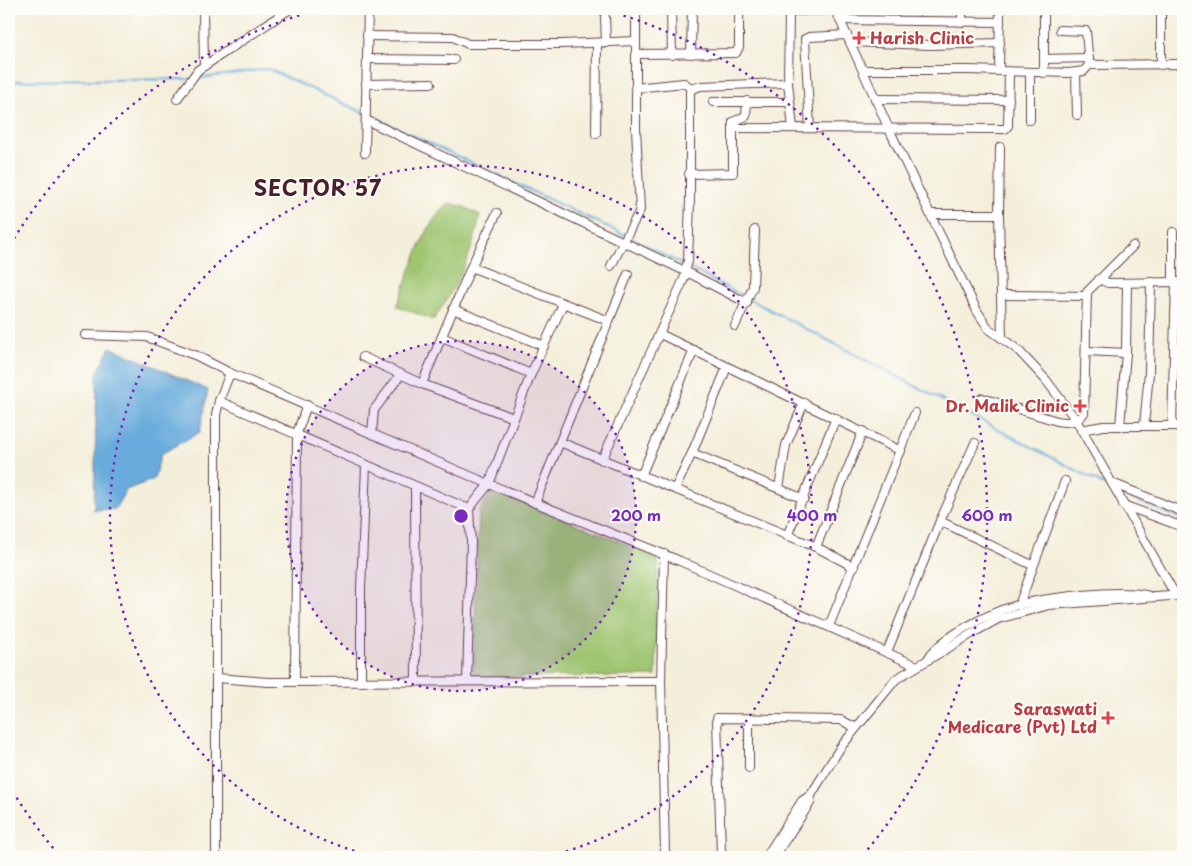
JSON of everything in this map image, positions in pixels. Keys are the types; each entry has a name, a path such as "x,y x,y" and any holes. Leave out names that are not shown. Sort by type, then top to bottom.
{"street":[{"path":"202,9 204,66"},
{"path":"177,100 191,79 204,66 290,9"},
{"path":"365,153 368,9"},
{"path":"611,266 639,214 640,205 636,88 636,9"},
{"path":"671,9 672,55"},
{"path":"691,54 692,9"},
{"path":"636,54 717,55 738,52 739,9"},
{"path":"793,128 788,84 790,12 835,9 889,129 977,311 989,329 1002,337 1046,380 1076,420 1114,486 1121,502 1180,595"},
{"path":"962,9 962,22"},
{"path":"999,71 1000,9"},
{"path":"1044,9 1044,73"},
{"path":"1161,9 1161,65"},
{"path":"596,134 605,17"},
{"path":"840,20 1000,22"},
{"path":"863,70 1044,73 1076,73 1084,71 1089,61 1086,31 1060,30"},
{"path":"367,36 453,37 466,44 636,41"},
{"path":"810,128 806,40 810,37 921,45 1000,43"},
{"path":"1044,58 1161,65 1183,64"},
{"path":"367,59 454,60"},
{"path":"735,128 1005,129 1008,126 1009,72"},
{"path":"1030,72 1030,120"},
{"path":"1076,73 1077,115"},
{"path":"366,84 431,83"},
{"path":"636,88 684,83 692,88 788,84"},
{"path":"602,460 660,334 686,269 690,200 689,98 692,88"},
{"path":"875,99 1009,100"},
{"path":"689,174 733,173 734,120 746,116 747,101"},
{"path":"713,102 790,102"},
{"path":"366,115 626,238 748,299"},
{"path":"1183,116 1183,140"},
{"path":"1000,147 998,214 1002,337"},
{"path":"422,384 471,267 497,213"},
{"path":"930,214 998,214"},
{"path":"735,326 748,299 754,278 755,230"},
{"path":"1172,426 1177,282 1173,232"},
{"path":"982,398 1067,423 1076,420 1084,413 1086,296 1089,288 1133,246"},
{"path":"471,267 609,321"},
{"path":"535,503 628,274"},
{"path":"1099,279 1108,283 1177,282"},
{"path":"1144,426 1149,373 1150,282"},
{"path":"1120,426 1126,353 1127,283"},
{"path":"1002,295 1086,296"},
{"path":"467,681 471,534 469,509 489,484 531,374 562,304"},
{"path":"453,309 544,346"},
{"path":"660,334 901,451"},
{"path":"85,335 147,337 197,356 230,373 489,484 664,554 917,666"},
{"path":"442,337 531,374"},
{"path":"641,476 694,350"},
{"path":"1086,351 1126,353"},
{"path":"363,358 422,384 514,418"},
{"path":"675,489 692,453 727,367"},
{"path":"216,852 216,415 219,400 230,373"},
{"path":"372,433 374,410 401,374"},
{"path":"219,400 469,509"},
{"path":"779,488 786,445 804,403"},
{"path":"296,682 297,433 307,405"},
{"path":"829,626 915,413"},
{"path":"787,536 804,499 836,418"},
{"path":"1081,430 1103,426 1183,426"},
{"path":"816,547 863,431"},
{"path":"560,442 816,547 854,567"},
{"path":"887,652 940,521 975,443"},
{"path":"692,453 804,499"},
{"path":"361,682 361,589 366,465"},
{"path":"1019,605 1032,564 1065,481"},
{"path":"415,486 416,682"},
{"path":"1114,486 1183,512"},
{"path":"1121,502 1183,528"},
{"path":"940,521 1032,564"},
{"path":"664,554 661,681 665,852"},
{"path":"774,857 810,803 811,795 840,748 896,680 928,659 935,649 977,622 995,613 1019,605 1112,594 1141,593 1152,596"},
{"path":"928,659 933,659 998,619 1050,605 1180,595"},
{"path":"217,678 296,682 661,681"},
{"path":"721,854 717,718 841,720 856,728"},
{"path":"749,718 749,768"},
{"path":"766,857 802,801 811,795"}],"green space":[{"path":"450,203 480,215 468,257 449,296 433,320 397,306 425,235 433,221"},
{"path":"492,490 658,557 656,676 473,677 479,512"}],"water":[{"path":"110,347 208,390 200,432 161,454 154,479 126,490 115,509 94,510 97,374"}],"waterway":[{"path":"194,79 268,69 364,113"},
{"path":"9,81 190,79"},
{"path":"369,115 625,235"},
{"path":"629,237 685,266"},
{"path":"689,268 745,297"},
{"path":"749,299 1112,489"},
{"path":"1121,494 1183,520"}],"place":[{"name":"Harish Clinic","path":"859,38"},
{"name":"Dr. Malik Clinic","path":"1080,406"},
{"name":"Saraswati Medicare (Pvt) Ltd","path":"1108,718"}],"district":[{"name":"SECTOR 57","path":"318,189"}]}
